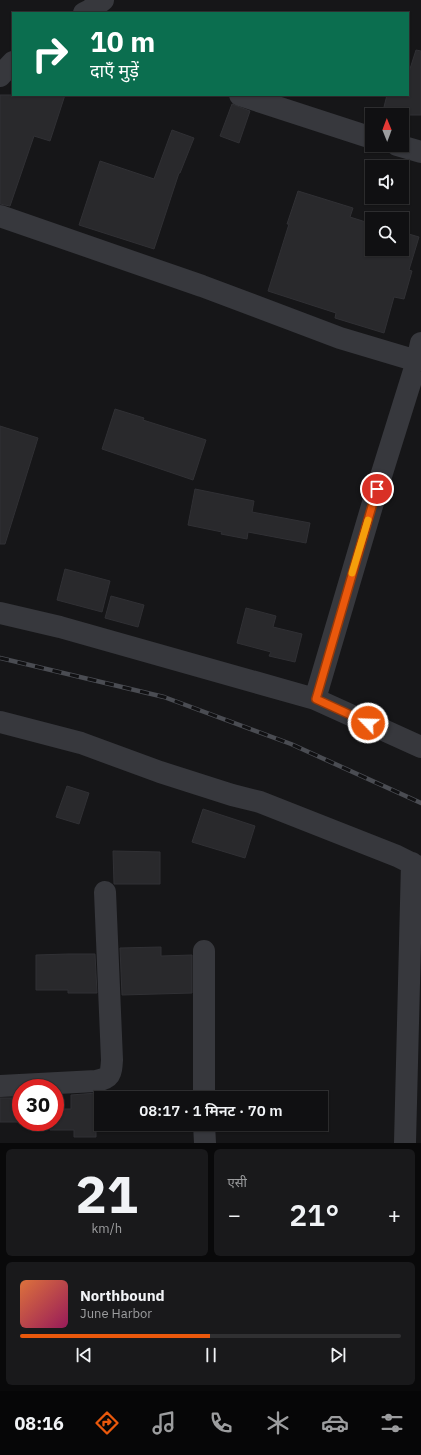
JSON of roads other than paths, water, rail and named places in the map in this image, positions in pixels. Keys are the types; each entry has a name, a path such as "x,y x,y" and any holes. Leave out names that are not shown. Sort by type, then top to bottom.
{"street":[{"path":"86,12 103,0"},
{"path":"0,76 12,63"},
{"path":"243,96 365,136"},
{"path":"409,148 421,152"},
{"path":"0,216 202,286 340,338 419,352 377,489 316,699"},
{"path":"0,613 60,627 316,699 421,747"},
{"path":"0,722 81,743 160,772 232,795 260,802 397,856 416,865 406,1143"},
{"path":"0,1086 96,1081 105,1079 109,1075 112,1060 105,892"},
{"path":"204,951 204,1091"},
{"path":"204,1131 204,1143"}],"railway":[{"path":"0,658 164,697 291,744 421,803"}]}
